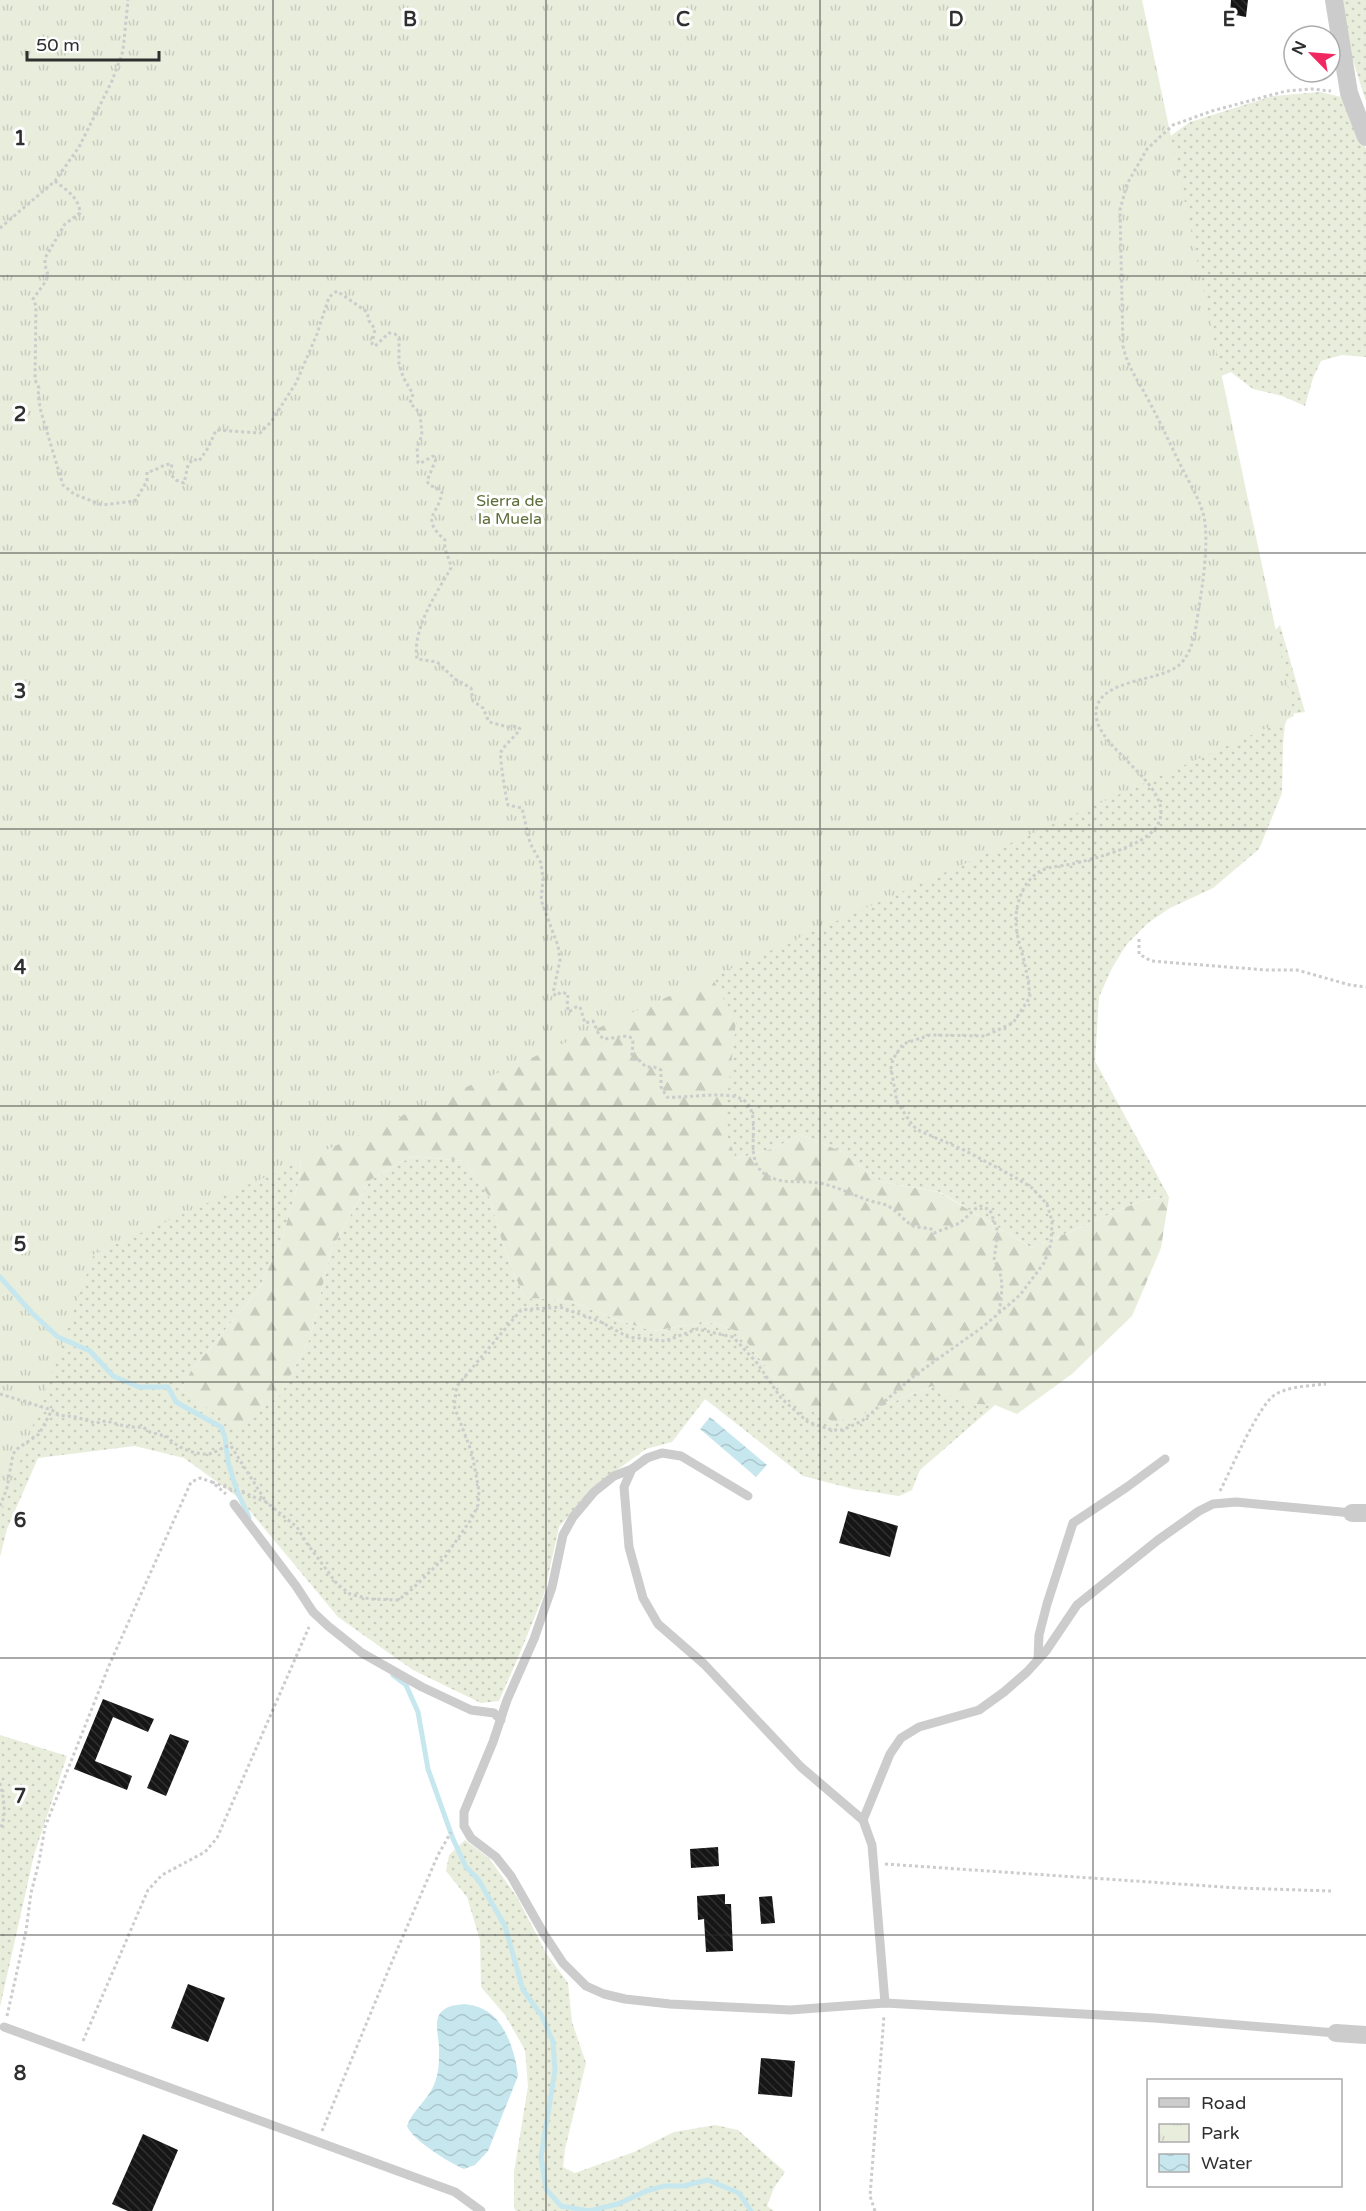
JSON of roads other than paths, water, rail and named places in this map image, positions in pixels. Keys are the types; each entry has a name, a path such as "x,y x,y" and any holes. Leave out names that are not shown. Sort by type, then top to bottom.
{"street":[{"path":"1334,0 1349,93 1366,137"},
{"path":"1336,2033 1366,2035"}],"lane":[{"path":"748,1496 681,1456 662,1453 647,1458 632,1469 614,1476 594,1492 573,1517 563,1535 552,1587 534,1640 507,1700 464,1812 464,1826 471,1838 496,1857 511,1876 563,1963 586,1986 604,1994 670,2004 790,2010 885,2003 1154,2018 1336,2033"},
{"path":"1038,1659 1039,1635 1073,1523 1165,1459"},
{"path":"632,1469 624,1487 629,1547 643,1598 658,1624 704,1664 801,1767 863,1820 872,1845 885,2003"},
{"path":"863,1820 890,1754 901,1738 919,1727 979,1710 1004,1692 1038,1659 1077,1605 1178,1525 1213,1504 1236,1502 1359,1513"},
{"path":"234,1504 313,1612 362,1653 422,1687 471,1710 494,1713 501,1720"},
{"path":"4,2027 455,2192 481,2211"}],"water":[{"path":"710,1417 767,1465 756,1477 700,1429"},
{"path":"464,2004 476,2006 491,2014 503,2029 512,2048 518,2076 488,2151 475,2165 464,2169 416,2138 407,2126 434,2086 437,2076 439,2015 447,2008"}],"waterway":[{"path":"0,1277 32,1313 58,1337 90,1351 113,1376 139,1387 168,1387 176,1402 221,1427 237,1491 249,1517"},
{"path":"393,1675 406,1685 418,1712 428,1769 453,1839 466,1867 478,1879 505,1926 523,1990 542,2016 553,2042 555,2070 541,2157 546,2189 561,2206 589,2211 618,2204 646,2191 664,2186 683,2186 708,2180 739,2193 751,2211"}],"park label":[{"name":"Sierra de la Muela","path":"510,509"}]}
